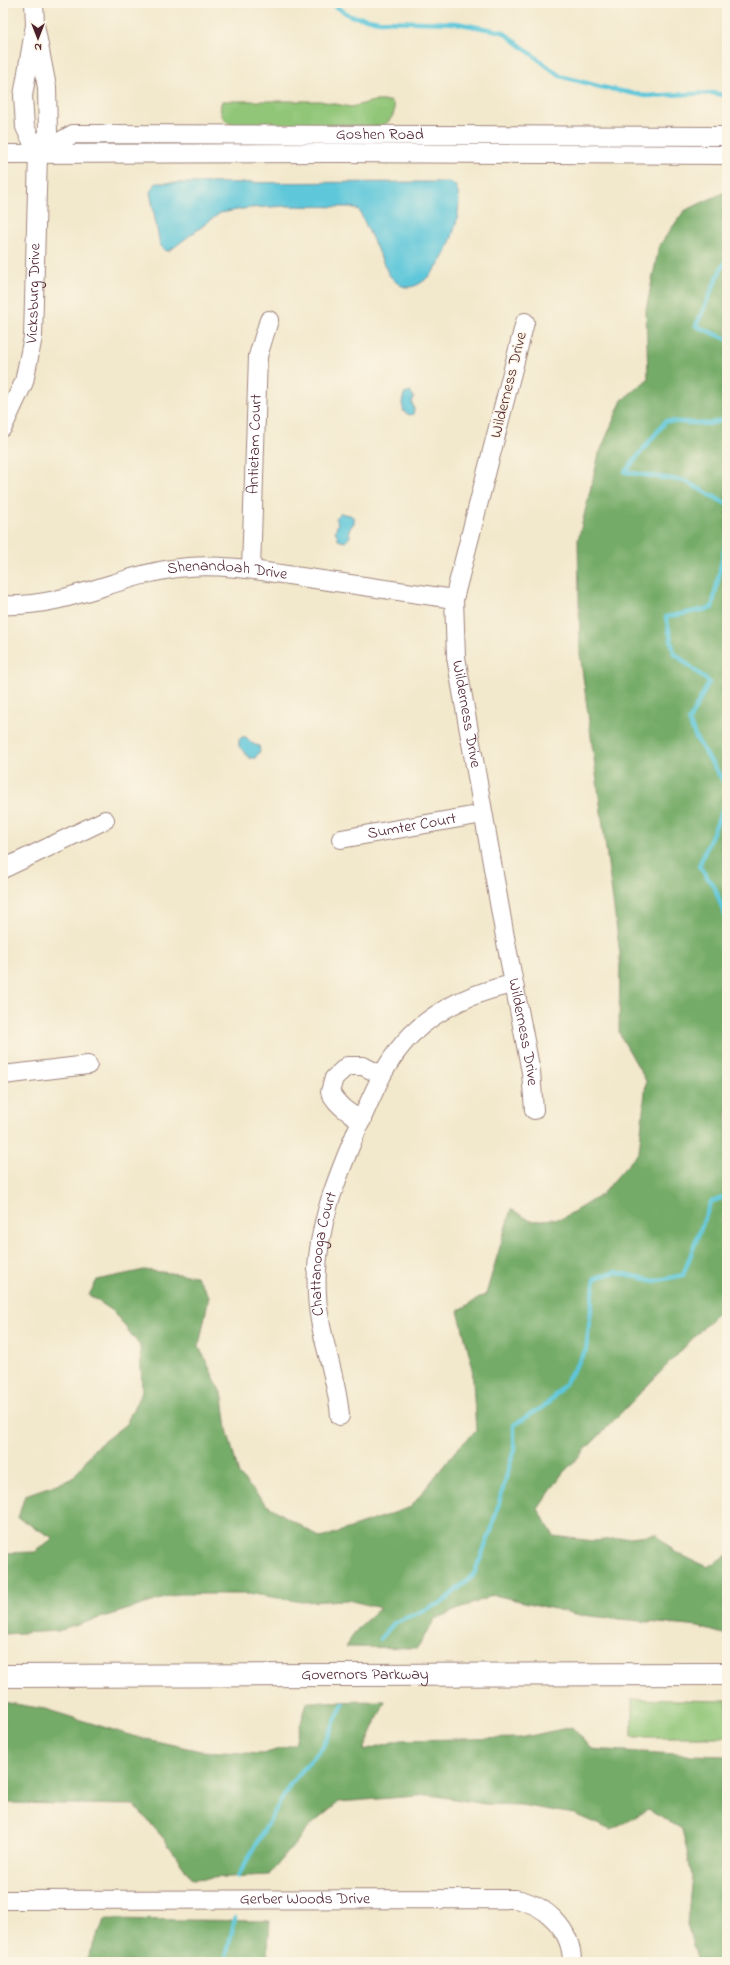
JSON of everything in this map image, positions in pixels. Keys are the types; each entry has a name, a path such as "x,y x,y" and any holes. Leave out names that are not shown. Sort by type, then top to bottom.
{"main road":[{"name":"Governors Parkway","path":"3,1676 727,1674"}],"street":[{"path":"34,3 35,25 47,87 48,133 38,154"},
{"path":"35,25 22,96 23,119 38,154"},
{"name":"Goshen Road","path":"38,154 73,134 727,136"},
{"name":"Goshen Road","path":"3,154 344,153 727,155"},
{"name":"Vicksburg Drive","path":"3,427 20,393 26,375 33,337 38,154"},
{"name":"Antietam Court","path":"251,570 258,356 269,320"},
{"name":"Wilderness Drive","path":"525,322 454,599 456,657 513,984 531,1072 534,1110"},
{"name":"Shenandoah Drive","path":"3,605 23,605 61,600 148,574 169,569 191,567 251,570 454,599"},
{"name":"Sumter Court","path":"341,839 483,814"},
{"path":"3,870 105,820"},
{"name":"Chattanooga Court","path":"340,1416 335,1380 320,1322 316,1269 321,1230 332,1191 381,1075 396,1052 412,1034 429,1019 448,1006 490,988 513,984"},
{"path":"3,1075 88,1065"},
{"path":"362,1120 348,1113 337,1103 330,1092 334,1078 347,1066 363,1066 381,1075"},
{"name":"Gerber Woods Drive","path":"3,1900 515,1899 527,1901 541,1907 550,1915 567,1942 572,1962"}],"green space":[{"path":"222,101 320,101 351,107 374,101 390,101 393,104 394,111 391,118 382,126 239,126 230,124 224,118 221,111"},
{"path":"727,191 727,1303 562,1474 538,1509 554,1536 594,1541 656,1534 675,1552 707,1567 727,1555 727,1635 698,1627 580,1615 494,1595 435,1619 417,1648 345,1647 359,1627 380,1608 348,1600 302,1602 254,1594 178,1594 58,1631 3,1634 3,1553 35,1552 53,1538 18,1518 25,1495 72,1479 95,1448 126,1424 142,1391 140,1346 113,1311 89,1295 97,1280 144,1270 196,1276 209,1296 199,1346 223,1397 227,1429 239,1475 267,1505 321,1538 411,1507 456,1450 476,1431 472,1365 458,1311 486,1294 511,1209 531,1221 563,1218 601,1195 639,1152 646,1081 619,1033 620,954 580,654 578,540 599,454 622,400 648,379 646,310 659,246 684,211"},
{"path":"632,1699 727,1701 727,1737 632,1737"},
{"path":"385,1701 364,1750 401,1740 520,1738 572,1727 591,1749 727,1756 727,1808 724,1809 727,1865 727,1962 698,1962 687,1925 692,1875 682,1829 648,1810 611,1830 574,1814 521,1805 485,1804 430,1795 339,1802 310,1826 269,1875 192,1879 165,1840 134,1805 3,1803 3,1702 45,1709 133,1736 201,1751 263,1754 295,1744 307,1702"},
{"path":"105,1919 270,1921 267,1962 85,1962"}],"water":[{"path":"449,182 455,185 459,197 455,229 440,263 429,276 418,285 406,287 399,284 389,275 359,210 351,207 288,206 248,208 220,213 169,251 166,251 160,245 150,192 156,183"},
{"path":"411,392 414,398 412,402 414,409 413,414 410,415 404,412 402,403 404,394"},
{"path":"340,513 350,515 354,518 354,523 349,529 350,537 345,542 338,540 335,532 338,523 335,518"},
{"path":"242,737 246,737 253,744 259,746 260,751 255,758 249,758 239,746 239,740"}],"waterway":[{"path":"331,3 350,16 379,21 456,23 503,32 560,76 601,87 646,96 713,93 723,95 727,99"},
{"path":"727,260 721,269 696,326 727,339"},
{"path":"727,419 708,424 666,421 625,472 685,481 727,504"},
{"path":"727,537 712,608 666,617 674,653 709,682 689,721 696,738 727,787"},
{"path":"727,799 699,866 715,888 727,922"},
{"path":"380,1639 394,1623 443,1602 474,1574 490,1534 514,1450 514,1425 547,1404 564,1385 586,1350 595,1278 616,1272 655,1281 683,1275 711,1202 727,1196"},
{"path":"238,1876 291,1783 322,1748 343,1704"},
{"path":"225,1962 235,1918"}]}
